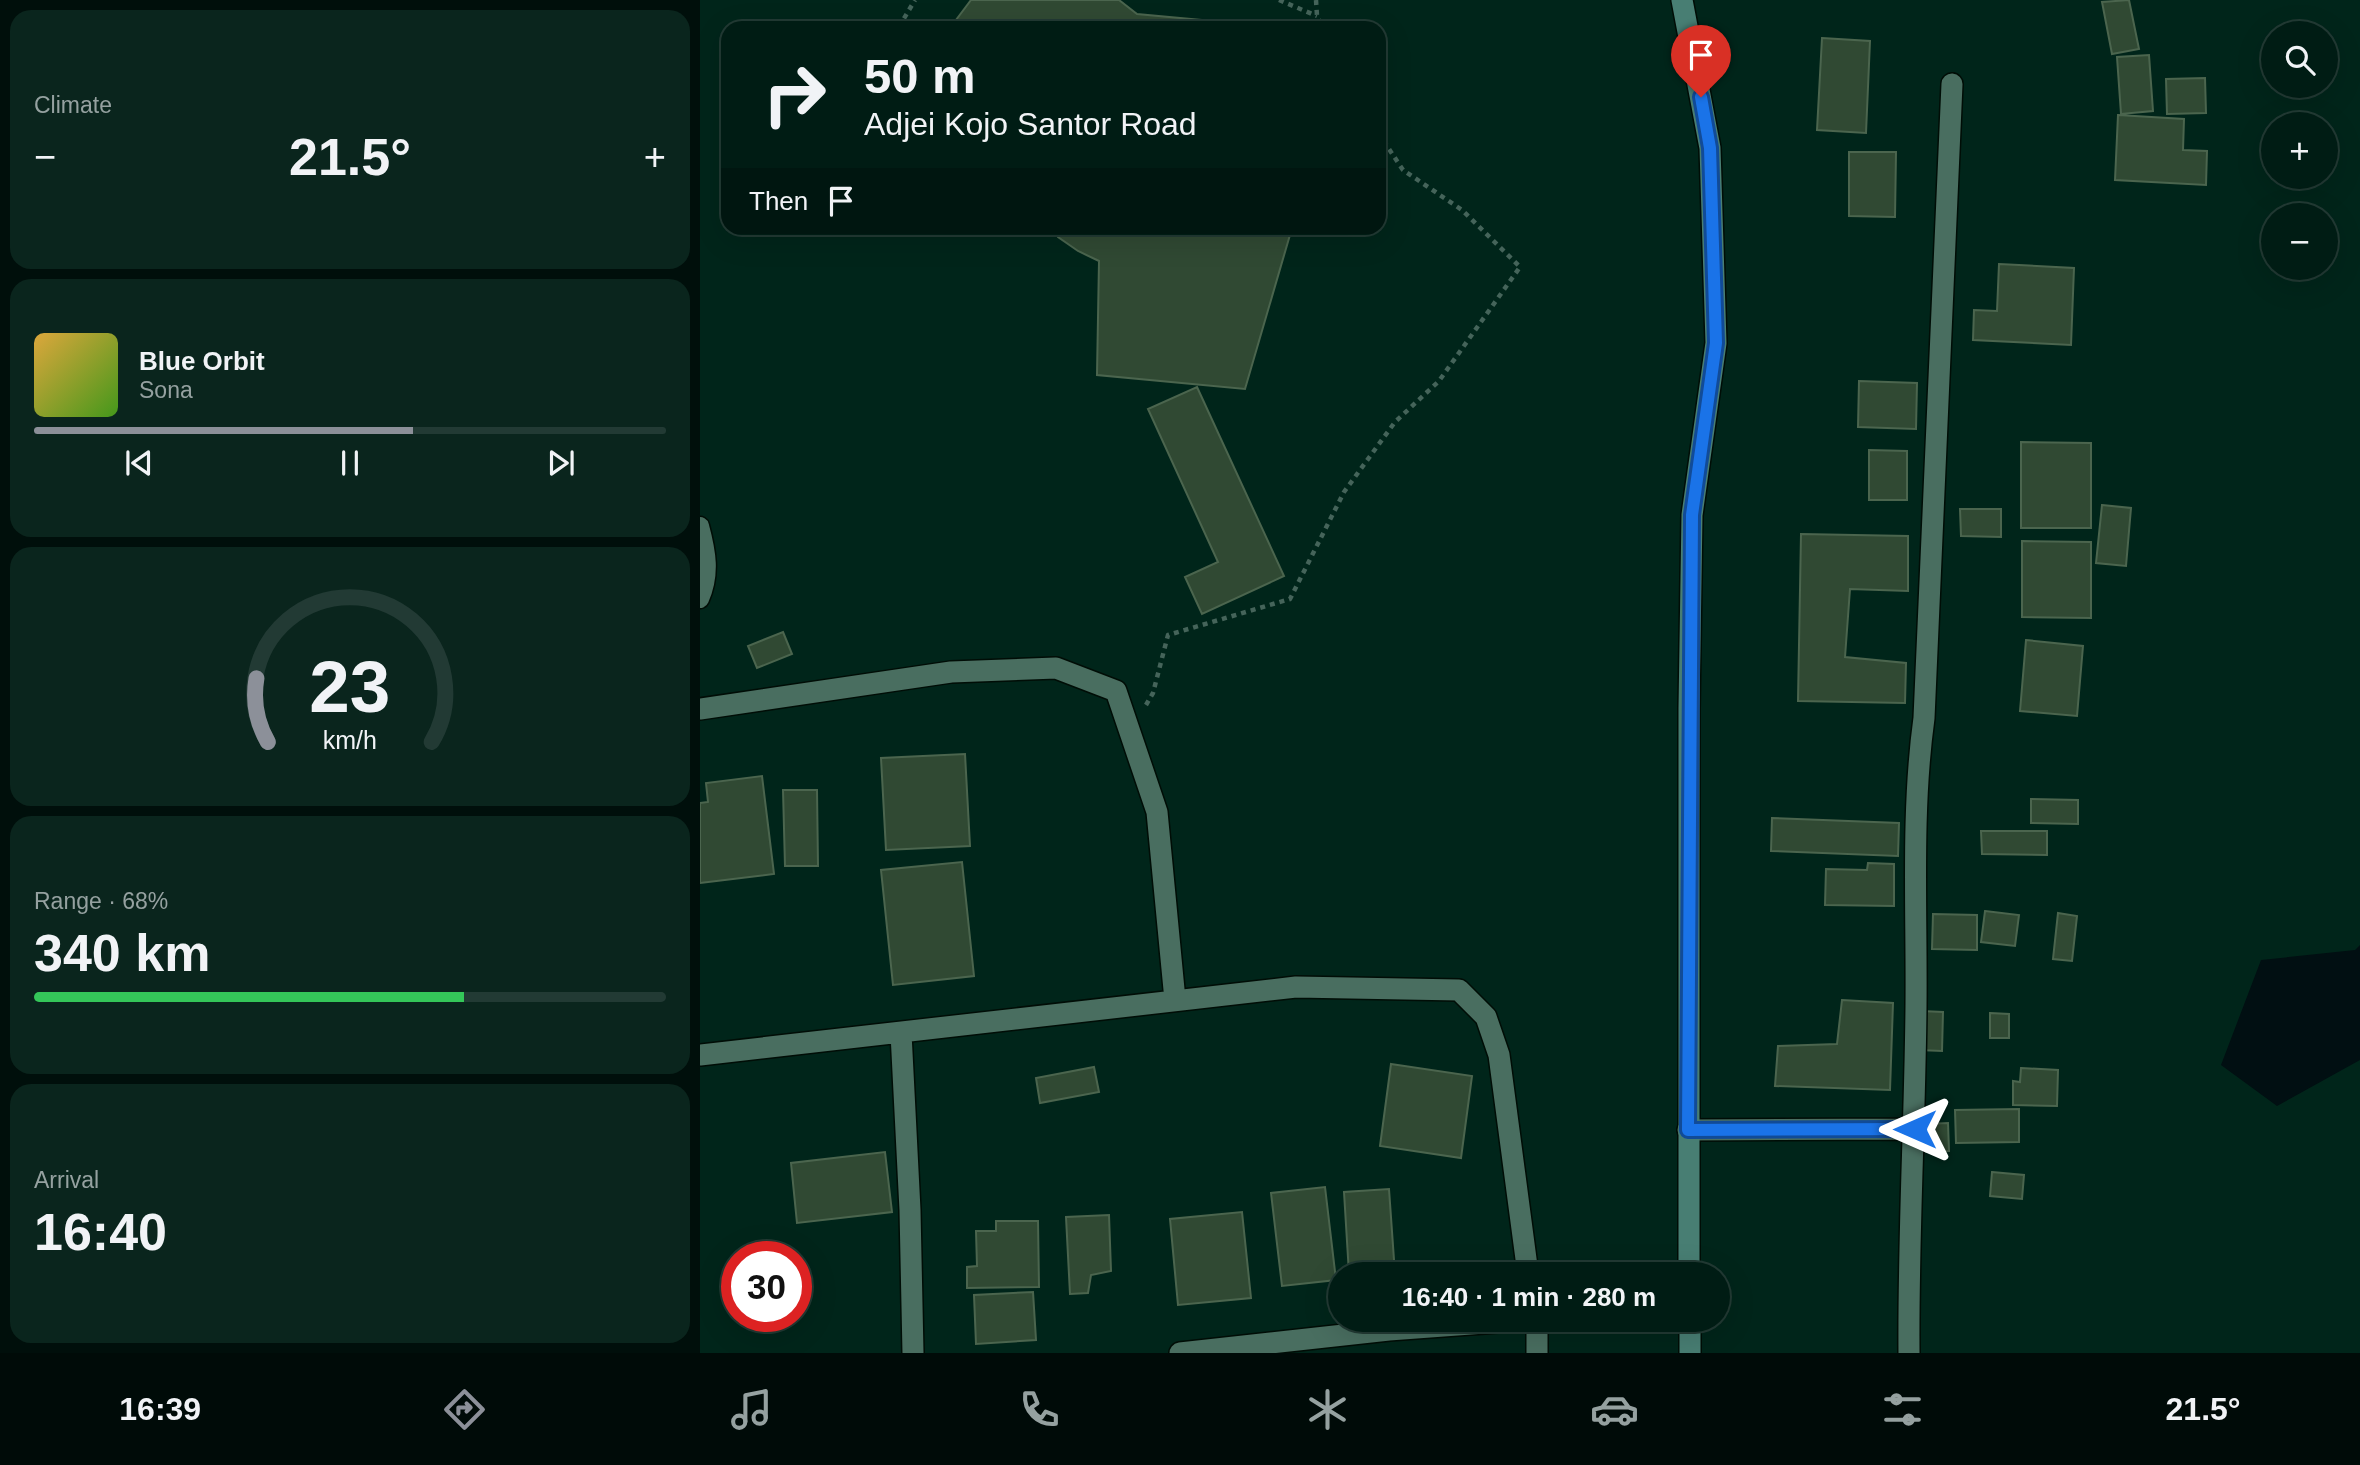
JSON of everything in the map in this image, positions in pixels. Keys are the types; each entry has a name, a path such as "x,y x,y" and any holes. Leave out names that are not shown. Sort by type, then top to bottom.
{"street":[{"path":"1682,0 1710,148 1716,343 1692,515 1689,1262"},
{"path":"1909,1353 1909,1270 1915,1129 1917,778 1924,719 1952,84"},
{"path":"700,709 951,672 1056,668 1116,691 1157,812 1175,1000"},
{"path":"700,1055 1296,987 1459,990 1486,1017 1499,1055 1526,1262"},
{"path":"901,1033 910,1210 913,1353"},
{"path":"1688,1130 1915,1129"},
{"path":"1180,1353 1404,1332"},
{"path":"1537,1332 1538,1353"},
{"path":"1690,1332 1690,1353"}],"lane":[{"path":"700,526 707,552 707,583 700,600"}],"path":[{"path":"903,21 915,0"},
{"path":"1279,0 1317,16"},
{"path":"1316,0 1320,21"},
{"path":"1130,733 1153,693 1168,635 1290,599 1344,492 1395,422 1439,381 1520,267 1462,210 1403,170 1386,144"}],"shaded area":[{"path":"2360,945 2360,1060 2277,1106 2221,1065 2261,960 2355,950"}],"building":[{"path":"971,0 1119,0 1137,14 1212,21 955,21"},
{"path":"2129,0 2139,49 2112,54 2102,2"},
{"path":"1822,38 1870,41 1866,133 1817,130"},
{"path":"2149,55 2153,111 2121,114 2117,57"},
{"path":"2205,78 2206,113 2167,114 2166,79"},
{"path":"2118,115 2184,119 2183,150 2207,151 2206,185 2115,180"},
{"path":"1849,152 1896,152 1895,217 1849,216"},
{"path":"1057,235 1290,235 1245,389 1097,375 1099,261"},
{"path":"1999,264 2074,268 2071,345 1973,340 1974,310 1997,311"},
{"path":"1859,381 1917,383 1916,429 1858,427"},
{"path":"1197,387 1284,576 1202,614 1185,577 1218,562 1148,409"},
{"path":"2021,442 2091,443 2091,528 2021,528"},
{"path":"1869,450 1907,451 1907,500 1869,500"},
{"path":"2102,505 2131,508 2126,566 2096,563"},
{"path":"1960,509 2001,509 2001,537 1961,536"},
{"path":"1801,534 1908,536 1908,591 1850,589 1845,657 1906,663 1905,703 1798,701"},
{"path":"2022,541 2091,542 2091,618 2022,617"},
{"path":"783,632 792,654 757,668 748,646"},
{"path":"2026,640 2083,646 2077,716 2020,711"},
{"path":"965,754 970,846 886,850 881,758"},
{"path":"762,776 774,874 700,883 700,803 708,802 706,783"},
{"path":"783,790 817,790 818,866 785,866"},
{"path":"2031,799 2078,800 2078,824 2031,823"},
{"path":"1772,818 1899,823 1898,856 1771,851"},
{"path":"1981,831 2047,831 2047,855 1982,854"},
{"path":"962,862 974,976 893,985 881,870"},
{"path":"1868,863 1894,864 1894,906 1825,905 1826,869 1867,870"},
{"path":"1985,911 2019,915 2015,946 1981,942"},
{"path":"2058,913 2077,916 2072,961 2053,959"},
{"path":"1933,914 1977,915 1977,950 1932,949"},
{"path":"1842,1000 1893,1003 1890,1090 1775,1086 1778,1046 1837,1044"},
{"path":"1921,1011 1943,1012 1942,1051 1919,1050"},
{"path":"1990,1013 2009,1014 2009,1038 1990,1038"},
{"path":"1391,1064 1472,1076 1461,1158 1380,1146"},
{"path":"1094,1067 1099,1092 1040,1103 1036,1078"},
{"path":"2021,1068 2058,1070 2057,1106 2013,1105 2013,1081 2020,1082"},
{"path":"2019,1109 2019,1142 1956,1143 1955,1110"},
{"path":"1948,1123 1949,1151 1926,1152 1926,1124"},
{"path":"885,1152 892,1212 797,1223 791,1163"},
{"path":"1992,1172 2024,1175 2022,1199 1990,1196"},
{"path":"1325,1187 1334,1262 1328,1262 1328,1281 1282,1286 1271,1193"},
{"path":"1389,1189 1394,1262 1348,1262 1344,1192"},
{"path":"1242,1212 1251,1298 1178,1305 1170,1219"},
{"path":"1109,1215 1111,1271 1091,1275 1088,1293 1070,1294 1066,1217"},
{"path":"996,1221 1038,1221 1039,1287 967,1288 967,1267 977,1266 976,1231 996,1231"},
{"path":"1033,1292 1036,1340 976,1344 974,1295"}],"route":[{"path":"1701,97 1710,148 1716,343 1692,515 1688,1130 1915,1129"}]}
